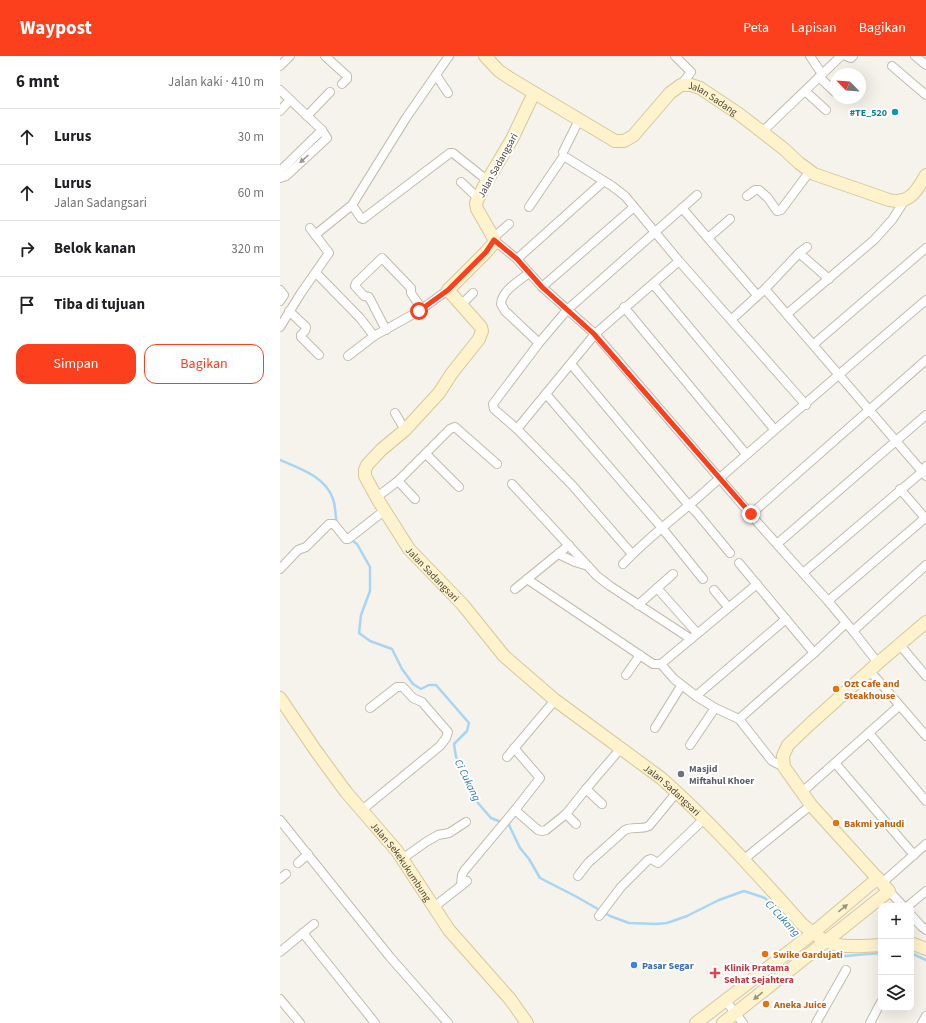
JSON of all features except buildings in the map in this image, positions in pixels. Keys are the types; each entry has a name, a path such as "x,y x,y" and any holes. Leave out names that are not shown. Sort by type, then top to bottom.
{"street":[{"path":"280,66 290,56"},
{"path":"325,56 347,76 347,79 342,84"},
{"path":"315,235 352,205 406,118 449,56"},
{"name":"Jalan Sadang","path":"485,56 499,71 615,141 624,141 636,133 670,93 682,85 695,86 708,92 762,132 810,171 835,182 889,200 905,200"},
{"path":"675,56 691,72 682,85"},
{"path":"810,56 821,76 830,86"},
{"path":"762,132 841,56"},
{"path":"846,56 851,58 853,56"},
{"path":"915,56 926,66"},
{"path":"892,66 926,95"},
{"path":"436,75 448,92"},
{"path":"280,90 322,130 327,138 286,176 280,178"},
{"path":"805,91 826,110"},
{"path":"307,116 330,92"},
{"name":"Jalan Sadangsari","path":"494,239 476,206 478,198 512,138 534,93"},
{"path":"280,111 290,100"},
{"path":"563,152 579,120"},
{"path":"280,171 322,130"},
{"path":"352,205 360,218 364,219 450,153 453,153 488,181"},
{"path":"529,207 563,157 619,190 679,261 806,404"},
{"path":"747,196 755,190 758,190 768,198 777,211 781,210 810,171"},
{"path":"787,314 874,240 892,220 905,200 916,192 926,174"},
{"path":"517,259 604,181"},
{"path":"461,182 478,198"},
{"path":"632,554 572,485 517,429 494,409 493,404 539,343 567,310 697,195"},
{"path":"542,287 634,207"},
{"path":"682,208 758,295"},
{"path":"708,238 730,219"},
{"path":"348,356 374,336 422,309 448,290 486,252 494,239 509,224"},
{"path":"280,327 289,311 329,253 310,228"},
{"path":"494,239 517,259 542,287 594,334 828,601 853,631 899,706 926,736"},
{"path":"731,320 766,289 799,253 807,247"},
{"path":"814,344 926,248"},
{"path":"799,253 828,278"},
{"path":"386,330 369,297 364,296 355,286 356,283 382,258 411,288 411,293 422,309"},
{"path":"517,429 594,334 679,261"},
{"path":"316,273 360,318 374,336"},
{"path":"529,273 502,296 501,304 506,311 539,343"},
{"path":"653,284 774,429"},
{"path":"766,289 814,344 868,410 924,471 803,573"},
{"path":"280,290 284,295 280,301"},
{"name":"Jalan Sadangsari","path":"448,290 481,327 482,331 479,340 452,373 429,406 405,430 381,450 367,465 365,470 365,476 409,549 463,605 504,656 555,700 661,778 705,818 803,925 810,935 823,943 848,947 878,945"},
{"path":"461,305 473,293"},
{"path":"623,564 632,554 689,506 774,429 806,404 926,300"},
{"path":"624,307 746,454"},
{"path":"289,311 306,327 300,337 318,355"},
{"path":"751,514 926,360"},
{"path":"571,364 689,506 697,513 730,552"},
{"path":"546,394 704,579"},
{"path":"395,413 405,430"},
{"path":"777,544 926,415"},
{"path":"377,497 398,482 450,429 455,427 497,464"},
{"path":"426,454 459,487"},
{"path":"398,482 415,499"},
{"path":"512,484 597,576 638,604 694,636"},
{"path":"828,601 926,518 900,490"},
{"path":"280,569 298,550 306,548 331,523 334,524 346,539 350,538 385,510"},
{"path":"515,589 569,545"},
{"path":"558,554 588,567"},
{"path":"739,563 814,653"},
{"path":"853,631 926,566"},
{"path":"638,604 673,574"},
{"path":"527,579 653,664 661,664 757,584"},
{"path":"658,588 694,636"},
{"path":"714,590 728,607"},
{"path":"696,696 786,619"},
{"path":"900,903 810,805 784,767 783,756 788,745 926,622"},
{"path":"739,719 846,623"},
{"path":"900,645 926,676"},
{"path":"626,675 640,655"},
{"path":"661,664 681,686 715,708 739,719 772,761 784,767"},
{"path":"655,728 681,686"},
{"path":"362,810 440,746 446,738 448,732 422,702 412,698 403,687 397,687 370,708"},
{"name":"Jalan Sekekukumbung","path":"280,698 316,751 362,810 398,851 450,930 510,998 527,1023"},
{"path":"507,757 555,700"},
{"path":"801,793 899,706"},
{"path":"690,745 715,708"},
{"path":"869,733 926,801"},
{"path":"434,907 464,883 462,876 464,871 540,778 514,748"},
{"path":"515,810 538,830 546,830 566,814 621,748"},
{"path":"834,763 914,855"},
{"path":"586,789 602,804"},
{"path":"578,876 588,863 625,830 630,827 643,828 649,826 677,792"},
{"path":"743,860 810,805"},
{"path":"566,814 576,824"},
{"path":"603,912 621,887 648,860 651,859 658,864 705,818"},
{"path":"280,820 390,957 448,1023"},
{"path":"402,859 438,835 449,833 466,822"},
{"path":"721,1004 725,1022 740,1018 823,943 926,844"},
{"path":"298,864 308,854"},
{"path":"696,1023 810,935 883,884"},
{"path":"911,903 926,890"},
{"path":"914,919 920,926 926,930"},
{"path":"280,952 314,924"},
{"path":"303,933 375,1023"},
{"path":"914,944 926,949"},
{"path":"816,1023 846,970"},
{"path":"280,999 300,1023"},
{"path":"721,1004 740,1018"},
{"path":"870,1023 878,1008"},
{"path":"922,1023 926,1016"}],"waterway":[{"name":"Ci Cukang","path":"280,460 311,474 324,485 333,499 337,524"},
{"name":"Ci Cukang","path":"350,539 357,544 370,567 370,591 361,615 359,633 370,641 392,649 402,669 413,684 421,689 429,685 436,685 469,723 467,731 454,744 456,757 478,803 491,818 509,825 520,848 529,859 540,878 610,916 629,923 667,923 687,916 719,900 744,891 765,898 801,938"},
{"name":"Ci Cukang","path":"819,952 833,957 878,953"},
{"name":"Ci Cukang","path":"914,954 926,960"}],"place":[{"name":"#TE_520","path":"895,112"},
{"name":"Ozt Cafe and Steakhouse","path":"836,689"},
{"name":"Masjid Miftahul Khoer","path":"681,774"},
{"name":"Bakmi yahudi","path":"836,823"},
{"name":"Swike Gardujati","path":"765,954"},
{"name":"Pasar Segar","path":"634,965"},
{"name":"Klinik Pratama Sehat Sejahtera","path":"715,973"},
{"name":"Aneka Juice","path":"766,1004"}],"route":[{"path":"419,311 448,290 490,248 494,240 517,259 542,287 594,334 751,514"}]}
